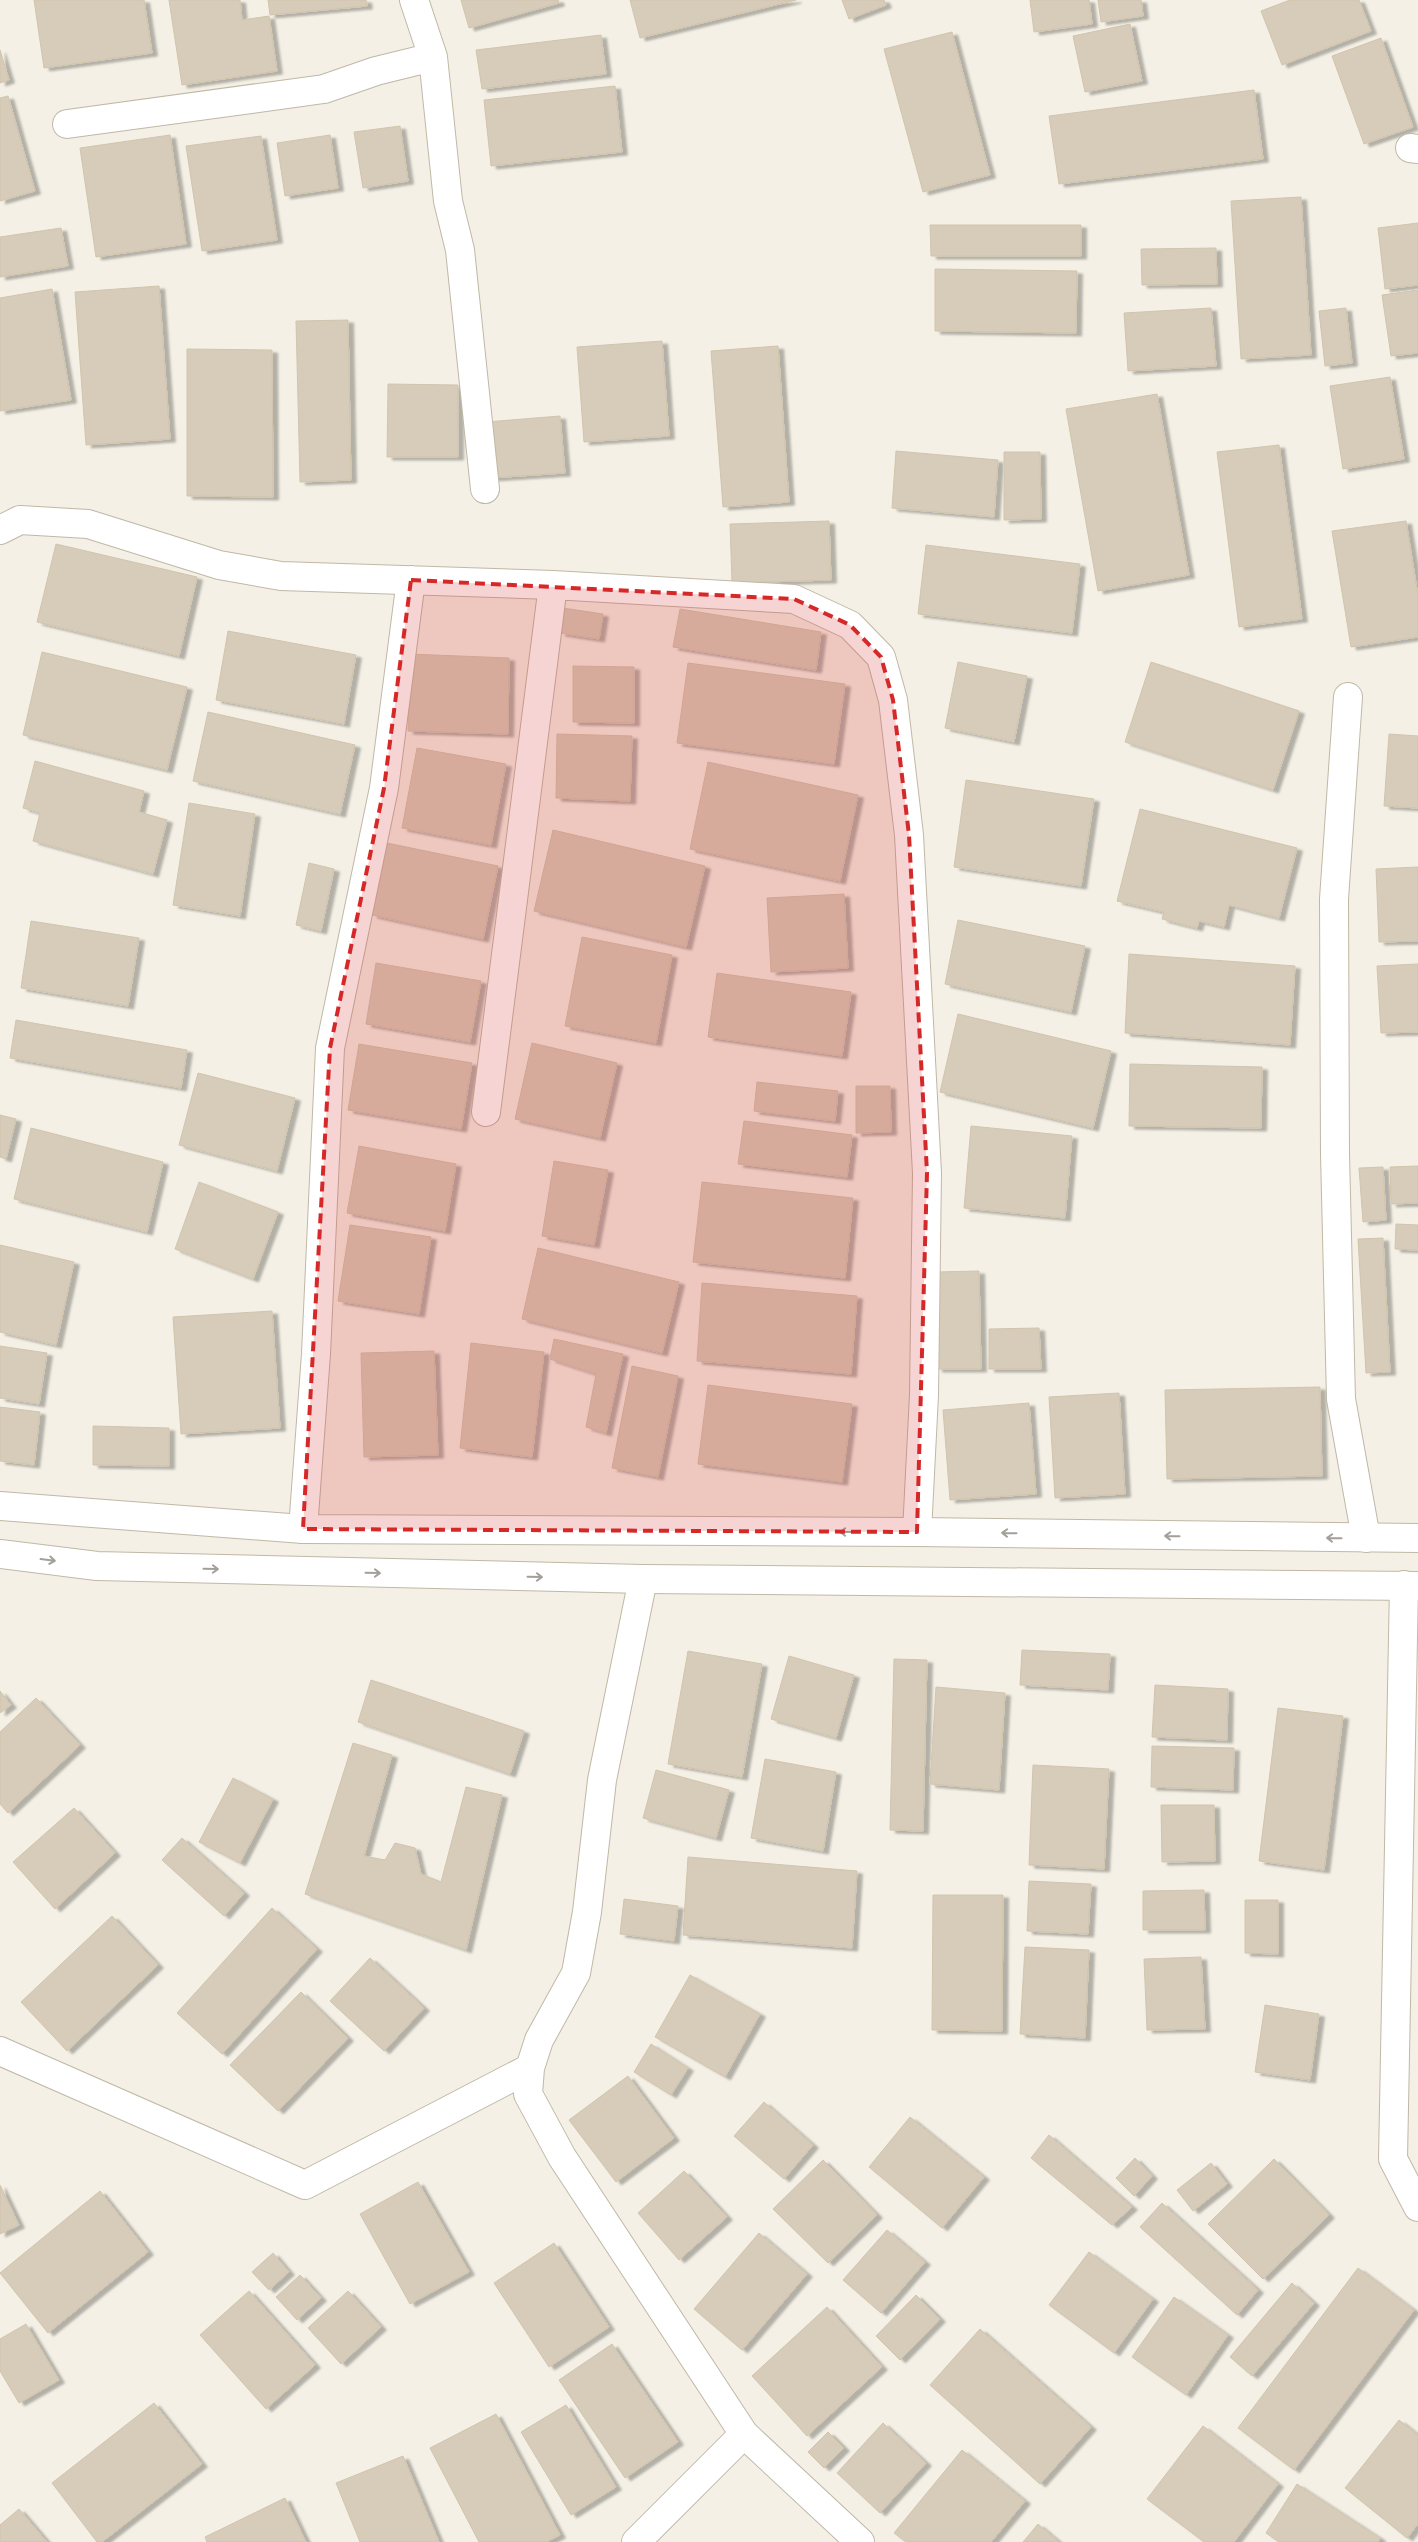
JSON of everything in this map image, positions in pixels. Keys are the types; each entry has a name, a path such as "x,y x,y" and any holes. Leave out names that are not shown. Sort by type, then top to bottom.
{"street":[{"path":"414,0 433,57 448,201 460,250 484,489"},
{"path":"67,124 324,89 376,71 433,57"},
{"path":"0,530 20,520 88,524 220,565 272,575 553,585 794,599 850,625 881,657 893,700 909,835 927,1173 924,1395 917,1532"},
{"path":"303,1529 316,1354 330,1048 384,788 410,580"},
{"path":"486,1112 553,585"},
{"path":"1348,697 1334,899 1334,1154 1341,1399 1366,1538"},
{"path":"0,1506 303,1529 917,1532 1418,1538"},
{"path":"0,1554 97,1566 643,1579 1411,1585 1393,2159 1418,2207"},
{"path":"643,1579 602,1780 587,1912 576,1972 539,2040 530,2068 528,2094 562,2157 744,2434 860,2542"},
{"path":"0,2051 304,2185 530,2068"},
{"path":"636,2542 744,2434"}],"highlighted area":[{"path":"411,580 794,599 850,625 881,657 893,700 909,835 927,1173 917,1532 303,1529 330,1048 384,788"}],"building":[{"path":"34,0 144,0 152,53 44,68"},
{"path":"169,0 240,0 242,20 269,16 277,71 182,85"},
{"path":"268,0 366,0 367,6 270,15"},
{"path":"461,0 558,0 559,3 469,28"},
{"path":"630,0 796,0 640,38"},
{"path":"842,0 884,0 886,5 849,19"},
{"path":"1030,0 1089,0 1092,24 1034,32"},
{"path":"1098,0 1141,0 1143,16 1101,22"},
{"path":"1290,0 1359,0 1371,31 1282,65 1261,11"},
{"path":"1130,24 1142,81 1085,92 1073,36"},
{"path":"952,32 990,175 923,192 884,49"},
{"path":"601,35 606,74 482,89 476,50"},
{"path":"1381,38 1413,127 1364,144 1332,56"},
{"path":"0,50 9,80 0,83"},
{"path":"615,86 622,152 491,166 484,100"},
{"path":"1254,90 1263,159 1059,184 1049,116"},
{"path":"8,96 35,191 0,201 0,98"},
{"path":"400,126 408,181 363,188 354,132"},
{"path":"170,135 186,244 96,257 80,148"},
{"path":"330,135 338,188 285,196 277,143"},
{"path":"261,136 277,240 202,251 186,146"},
{"path":"1301,197 1311,355 1241,359 1231,201"},
{"path":"1418,223 1418,285 1385,289 1378,228"},
{"path":"930,225 1081,225 1081,256 931,256"},
{"path":"61,228 68,266 0,277 0,237"},
{"path":"1216,248 1217,284 1142,285 1141,249"},
{"path":"935,269 1077,271 1076,333 935,331"},
{"path":"159,286 170,439 86,445 75,292"},
{"path":"52,289 71,400 0,411 0,298"},
{"path":"1418,290 1418,353 1391,356 1382,295"},
{"path":"1211,308 1216,366 1128,371 1124,313"},
{"path":"1346,308 1352,363 1325,366 1319,311"},
{"path":"348,320 351,480 300,482 296,321"},
{"path":"662,341 669,436 584,442 577,347"},
{"path":"778,346 789,502 723,507 711,351"},
{"path":"187,349 272,350 273,497 187,496"},
{"path":"1390,377 1404,459 1343,469 1330,386"},
{"path":"388,384 458,385 458,457 387,457"},
{"path":"1157,394 1189,575 1098,591 1066,409"},
{"path":"560,416 565,473 490,478 486,422"},
{"path":"1279,445 1302,619 1239,627 1217,452"},
{"path":"896,451 998,460 994,517 892,508"},
{"path":"1004,452 1040,452 1041,519 1004,520"},
{"path":"829,521 831,580 732,583 730,524"},
{"path":"1406,521 1418,596 1418,637 1351,647 1332,531"},
{"path":"56,544 197,577 179,656 37,622"},
{"path":"926,545 1080,564 1072,633 918,614"},
{"path":"563,608 603,614 599,639 560,633"},
{"path":"680,609 821,632 816,670 673,647"},
{"path":"228,631 356,655 344,724 216,700"},
{"path":"42,652 187,687 167,770 23,735"},
{"path":"410,654 509,658 508,734 408,731"},
{"path":"958,662 1027,676 1014,742 945,728"},
{"path":"1151,662 1299,711 1273,790 1125,742"},
{"path":"688,663 845,684 834,764 677,743"},
{"path":"573,666 634,667 634,723 573,722"},
{"path":"208,712 355,745 340,814 193,781"},
{"path":"557,734 632,736 630,801 556,798"},
{"path":"1389,734 1418,736 1418,808 1384,806"},
{"path":"417,748 506,764 491,845 402,828"},
{"path":"35,761 144,791 139,812 167,820 153,874 33,841 40,813 23,808"},
{"path":"708,762 858,795 840,881 690,849"},
{"path":"966,780 1094,799 1081,886 954,867"},
{"path":"189,803 255,814 240,916 173,905"},
{"path":"1140,809 1297,848 1279,918 1229,905 1224,927 1199,921 1197,928 1162,919 1164,912 1117,901"},
{"path":"553,830 705,866 686,947 534,911"},
{"path":"387,843 498,866 483,939 372,915"},
{"path":"309,863 334,869 321,931 296,925"},
{"path":"1418,867 1418,941 1379,942 1376,869"},
{"path":"844,894 848,968 771,972 767,898"},
{"path":"958,920 1085,946 1071,1012 945,984"},
{"path":"31,921 139,938 128,1006 21,988"},
{"path":"582,937 672,955 656,1043 565,1026"},
{"path":"1129,954 1295,966 1290,1045 1125,1033"},
{"path":"376,963 481,981 470,1042 366,1024"},
{"path":"1418,964 1418,1032 1381,1033 1377,966"},
{"path":"717,973 851,992 842,1056 708,1037"},
{"path":"958,1014 1111,1051 1093,1128 940,1092"},
{"path":"16,1020 187,1050 181,1088 10,1058"},
{"path":"532,1043 617,1063 600,1138 515,1119"},
{"path":"359,1044 472,1063 461,1129 348,1110"},
{"path":"1130,1064 1262,1067 1261,1128 1129,1126"},
{"path":"198,1073 295,1098 277,1171 179,1145"},
{"path":"757,1082 838,1091 835,1121 754,1111"},
{"path":"856,1086 890,1086 891,1132 856,1133"},
{"path":"0,1115 16,1119 6,1159 0,1157"},
{"path":"744,1121 852,1135 847,1177 738,1164"},
{"path":"971,1126 1072,1136 1065,1218 964,1208"},
{"path":"31,1128 163,1162 147,1232 14,1199"},
{"path":"359,1146 456,1164 445,1231 347,1213"},
{"path":"554,1161 608,1170 594,1245 542,1236"},
{"path":"1418,1166 1418,1203 1391,1204 1390,1167"},
{"path":"1383,1167 1386,1220 1363,1222 1359,1168"},
{"path":"199,1182 278,1212 253,1279 175,1249"},
{"path":"702,1182 853,1198 845,1278 693,1262"},
{"path":"1396,1224 1418,1225 1418,1250 1395,1249"},
{"path":"350,1225 431,1237 419,1314 338,1301"},
{"path":"1383,1238 1390,1372 1366,1373 1358,1239"},
{"path":"0,1245 74,1262 56,1345 0,1332"},
{"path":"538,1248 679,1282 662,1353 522,1319"},
{"path":"979,1271 981,1369 937,1369 935,1272"},
{"path":"702,1283 857,1296 851,1374 697,1361"},
{"path":"272,1311 280,1428 181,1434 173,1317"},
{"path":"1039,1328 1041,1369 989,1369 989,1329"},
{"path":"554,1339 623,1354 606,1433 586,1427 596,1374 550,1359"},
{"path":"471,1343 544,1352 532,1457 460,1448"},
{"path":"0,1346 47,1353 39,1404 0,1398"},
{"path":"434,1351 438,1455 364,1457 361,1353"},
{"path":"632,1366 678,1376 658,1477 612,1468"},
{"path":"708,1385 852,1404 842,1482 698,1464"},
{"path":"1320,1387 1322,1476 1167,1479 1165,1390"},
{"path":"1119,1393 1125,1494 1055,1498 1049,1397"},
{"path":"1029,1403 1036,1494 950,1500 943,1410"},
{"path":"0,1407 40,1412 34,1465 0,1461"},
{"path":"93,1426 169,1428 169,1466 93,1465"},
{"path":"1022,1650 1110,1654 1108,1690 1020,1685"},
{"path":"688,1651 762,1664 742,1777 668,1764"},
{"path":"789,1656 854,1675 836,1738 771,1719"},
{"path":"894,1659 927,1660 923,1831 890,1830"},
{"path":"371,1680 524,1731 510,1774 358,1722"},
{"path":"1155,1685 1228,1689 1227,1740 1152,1737"},
{"path":"936,1687 1005,1693 999,1790 930,1784"},
{"path":"0,1691 11,1705 0,1713"},
{"path":"36,1698 80,1745 8,1813 0,1804 0,1732"},
{"path":"1278,1708 1343,1716 1324,1870 1259,1861"},
{"path":"353,1743 392,1755 364,1856 385,1860 395,1843 415,1848 421,1874 441,1882 466,1787 502,1795 466,1950 305,1894"},
{"path":"1152,1746 1234,1748 1233,1790 1151,1787"},
{"path":"765,1759 836,1772 823,1851 751,1838"},
{"path":"1033,1765 1109,1769 1104,1869 1029,1865"},
{"path":"656,1770 729,1790 716,1838 643,1818"},
{"path":"233,1778 273,1799 240,1863 199,1842"},
{"path":"1161,1805 1214,1805 1215,1861 1162,1862"},
{"path":"74,1808 115,1853 55,1909 13,1862"},
{"path":"182,1838 244,1893 224,1916 162,1860"},
{"path":"688,1857 857,1871 852,1948 683,1935"},
{"path":"1029,1881 1091,1884 1088,1934 1027,1931"},
{"path":"1204,1890 1205,1930 1143,1930 1143,1891"},
{"path":"933,1895 1003,1895 1002,2031 932,2030"},
{"path":"624,1899 678,1906 674,1941 620,1934"},
{"path":"1245,1900 1278,1900 1278,1954 1245,1953"},
{"path":"272,1908 317,1949 222,2054 177,2013"},
{"path":"112,1916 158,1965 67,2051 21,2002"},
{"path":"1025,1947 1089,1950 1085,2038 1020,2034"},
{"path":"1201,1957 1205,2029 1147,2030 1144,1959"},
{"path":"370,1958 424,2008 384,2051 330,2001"},
{"path":"690,1975 760,2014 725,2077 655,2037"},
{"path":"301,1992 348,2038 278,2111 230,2065"},
{"path":"1265,2005 1319,2014 1310,2080 1255,2072"},
{"path":"651,2044 688,2068 671,2095 634,2072"},
{"path":"628,2076 674,2138 616,2182 569,2120"},
{"path":"764,2102 813,2145 784,2179 734,2136"},
{"path":"910,2117 984,2177 942,2228 869,2167"},
{"path":"1049,2135 1132,2207 1112,2225 1031,2158"},
{"path":"1135,2158 1152,2176 1134,2196 1116,2178"},
{"path":"1274,2159 1329,2215 1263,2279 1208,2224"},
{"path":"823,2160 877,2215 828,2263 773,2209"},
{"path":"1211,2163 1227,2184 1193,2211 1177,2190"},
{"path":"684,2171 727,2217 679,2260 638,2213"},
{"path":"418,2182 469,2272 410,2304 360,2214"},
{"path":"0,2185 19,2225 0,2234"},
{"path":"100,2191 148,2252 48,2333 0,2273"},
{"path":"1162,2203 1258,2290 1237,2315 1140,2227"},
{"path":"887,2230 925,2262 881,2313 843,2280"},
{"path":"759,2233 807,2274 742,2350 694,2309"},
{"path":"554,2243 609,2327 549,2367 494,2283"},
{"path":"1089,2252 1153,2299 1114,2353 1049,2305"},
{"path":"273,2253 289,2272 269,2290 252,2272"},
{"path":"1358,2268 1414,2310 1294,2470 1238,2428"},
{"path":"300,2275 321,2298 297,2320 276,2297"},
{"path":"1292,2283 1314,2303 1252,2376 1230,2357"},
{"path":"249,2291 315,2365 266,2409 200,2335"},
{"path":"348,2291 381,2327 341,2364 308,2328"},
{"path":"916,2295 940,2319 900,2360 876,2336"},
{"path":"1174,2297 1228,2335 1186,2395 1132,2357"},
{"path":"827,2307 882,2367 807,2436 752,2376"},
{"path":"26,2324 59,2380 19,2403 0,2371 0,2339"},
{"path":"980,2329 1091,2427 1040,2484 930,2385"},
{"path":"612,2344 678,2442 625,2478 559,2380"},
{"path":"154,2403 202,2464 102,2542 97,2542 52,2483"},
{"path":"566,2405 616,2487 571,2515 521,2432"},
{"path":"496,2414 560,2535 546,2542 479,2542 430,2448"},
{"path":"1399,2420 1418,2435 1418,2524 1407,2538 1345,2488"},
{"path":"883,2423 926,2463 880,2513 837,2473"},
{"path":"1203,2426 1278,2484 1234,2542 1204,2542 1147,2499"},
{"path":"828,2432 844,2448 824,2468 808,2452"},
{"path":"962,2450 1025,2501 991,2542 906,2542 894,2533"},
{"path":"403,2456 439,2542 360,2542 336,2483"},
{"path":"1297,2484 1380,2538 1378,2542 1279,2542 1266,2533"},
{"path":"285,2498 306,2542 207,2542 205,2537"},
{"path":"19,2509 47,2542 0,2542 0,2525"},
{"path":"1038,2524 1059,2542 1023,2542"}]}
